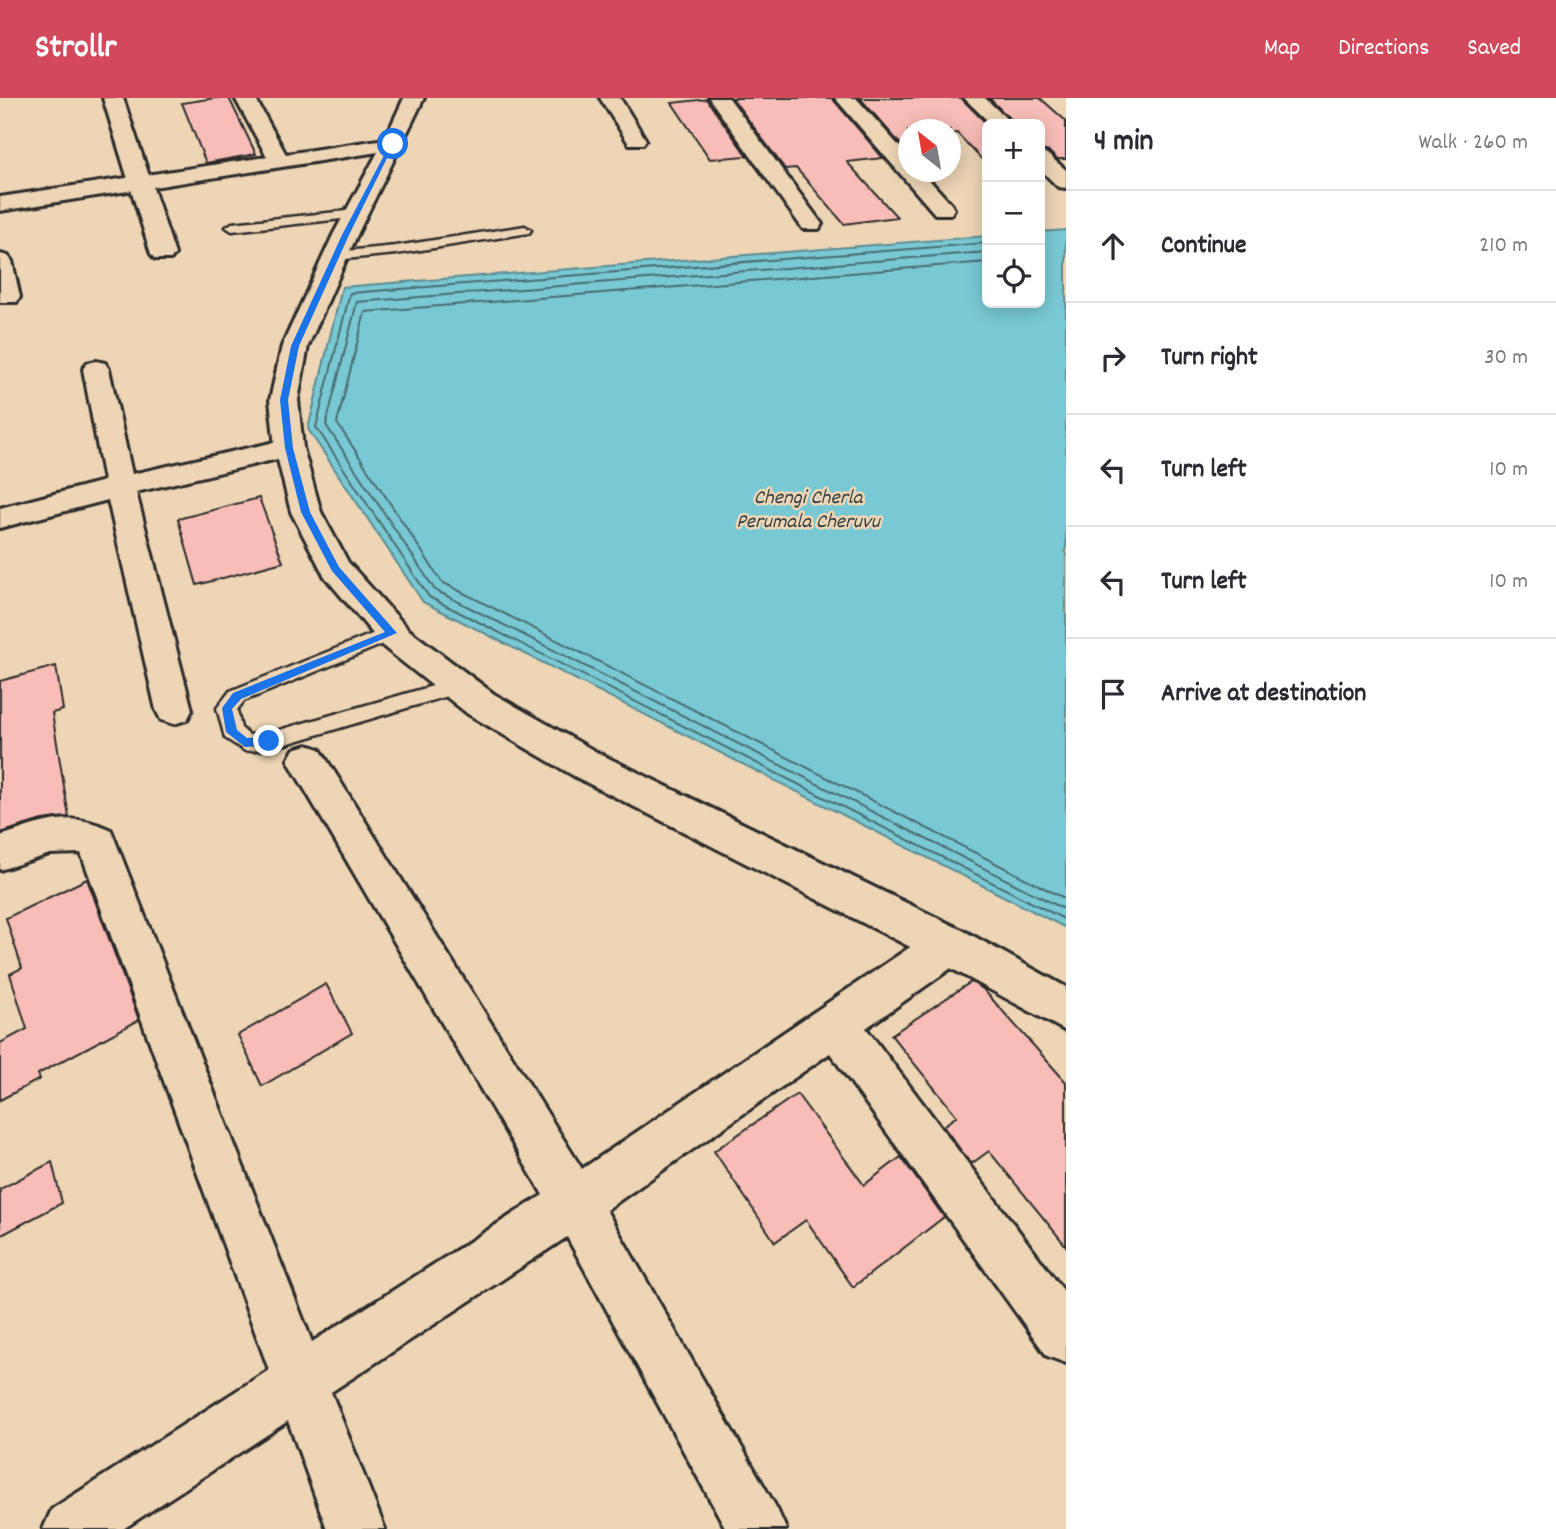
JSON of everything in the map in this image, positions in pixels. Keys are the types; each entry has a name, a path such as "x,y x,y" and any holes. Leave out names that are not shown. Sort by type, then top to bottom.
{"street":[{"path":"113,98 163,254"},
{"path":"245,98 278,160"},
{"path":"414,98 335,257 295,346 284,400 289,448 306,512 336,569 392,633 481,704 587,765 949,945 1066,1010"},
{"path":"610,98 636,140"},
{"path":"719,98 811,225"},
{"path":"845,98 898,157"},
{"path":"974,98 997,119"},
{"path":"0,204 393,144"},
{"path":"1045,163 1066,182"},
{"path":"920,182 943,209"},
{"path":"0,261 8,297"},
{"path":"96,369 120,488 174,710"},
{"path":"0,518 289,448"},
{"path":"307,760 575,1203 757,1529"},
{"path":"0,853 72,833 88,835 97,842 356,1529"},
{"path":"72,1529 575,1203 949,945"},
{"path":"836,1024 1066,1336"}],"lane":[{"path":"232,227 356,214"},
{"path":"335,257 525,230"},
{"path":"392,633 237,696 227,708 232,732 245,743 269,741 457,686"}],"water":[{"name":"Chengi Cherla Perumala Cheruvu","path":"1066,230 1066,928 423,602 308,429 342,287 982,236 982,308 1045,308 1045,232"}],"building":[{"path":"229,98 256,154 206,163 182,103"},
{"path":"732,98 832,98 883,158 847,162 897,217 844,224 796,168 785,169"},
{"path":"860,98 961,98 982,119 982,160 961,137 961,119 898,119 898,142"},
{"path":"989,98 1040,98 1066,121 1066,159 1057,159 1045,151 1045,119 1010,119"},
{"path":"707,99 747,156 710,159 672,103"},
{"path":"259,498 283,562 197,585 178,519"},
{"path":"56,666 63,710 52,713 69,817 42,820 0,833 0,681"},
{"path":"87,879 139,1020 38,1074 40,1079 0,1100 0,1043 27,1029 10,974 22,968 6,918"},
{"path":"971,982 983,989 1066,1082 1066,1246 989,1151 971,1164 943,1126 957,1116 891,1035"},
{"path":"326,984 352,1033 262,1086 238,1035"},
{"path":"797,1094 864,1185 901,1157 944,1217 853,1287 806,1220 775,1242 714,1151"},
{"path":"52,1162 62,1203 0,1236 0,1189"}],"route":[{"path":"269,741 245,743 232,732 227,708 237,696 392,633 336,569 306,512 289,448 284,400 295,346 345,235 393,144"}]}
